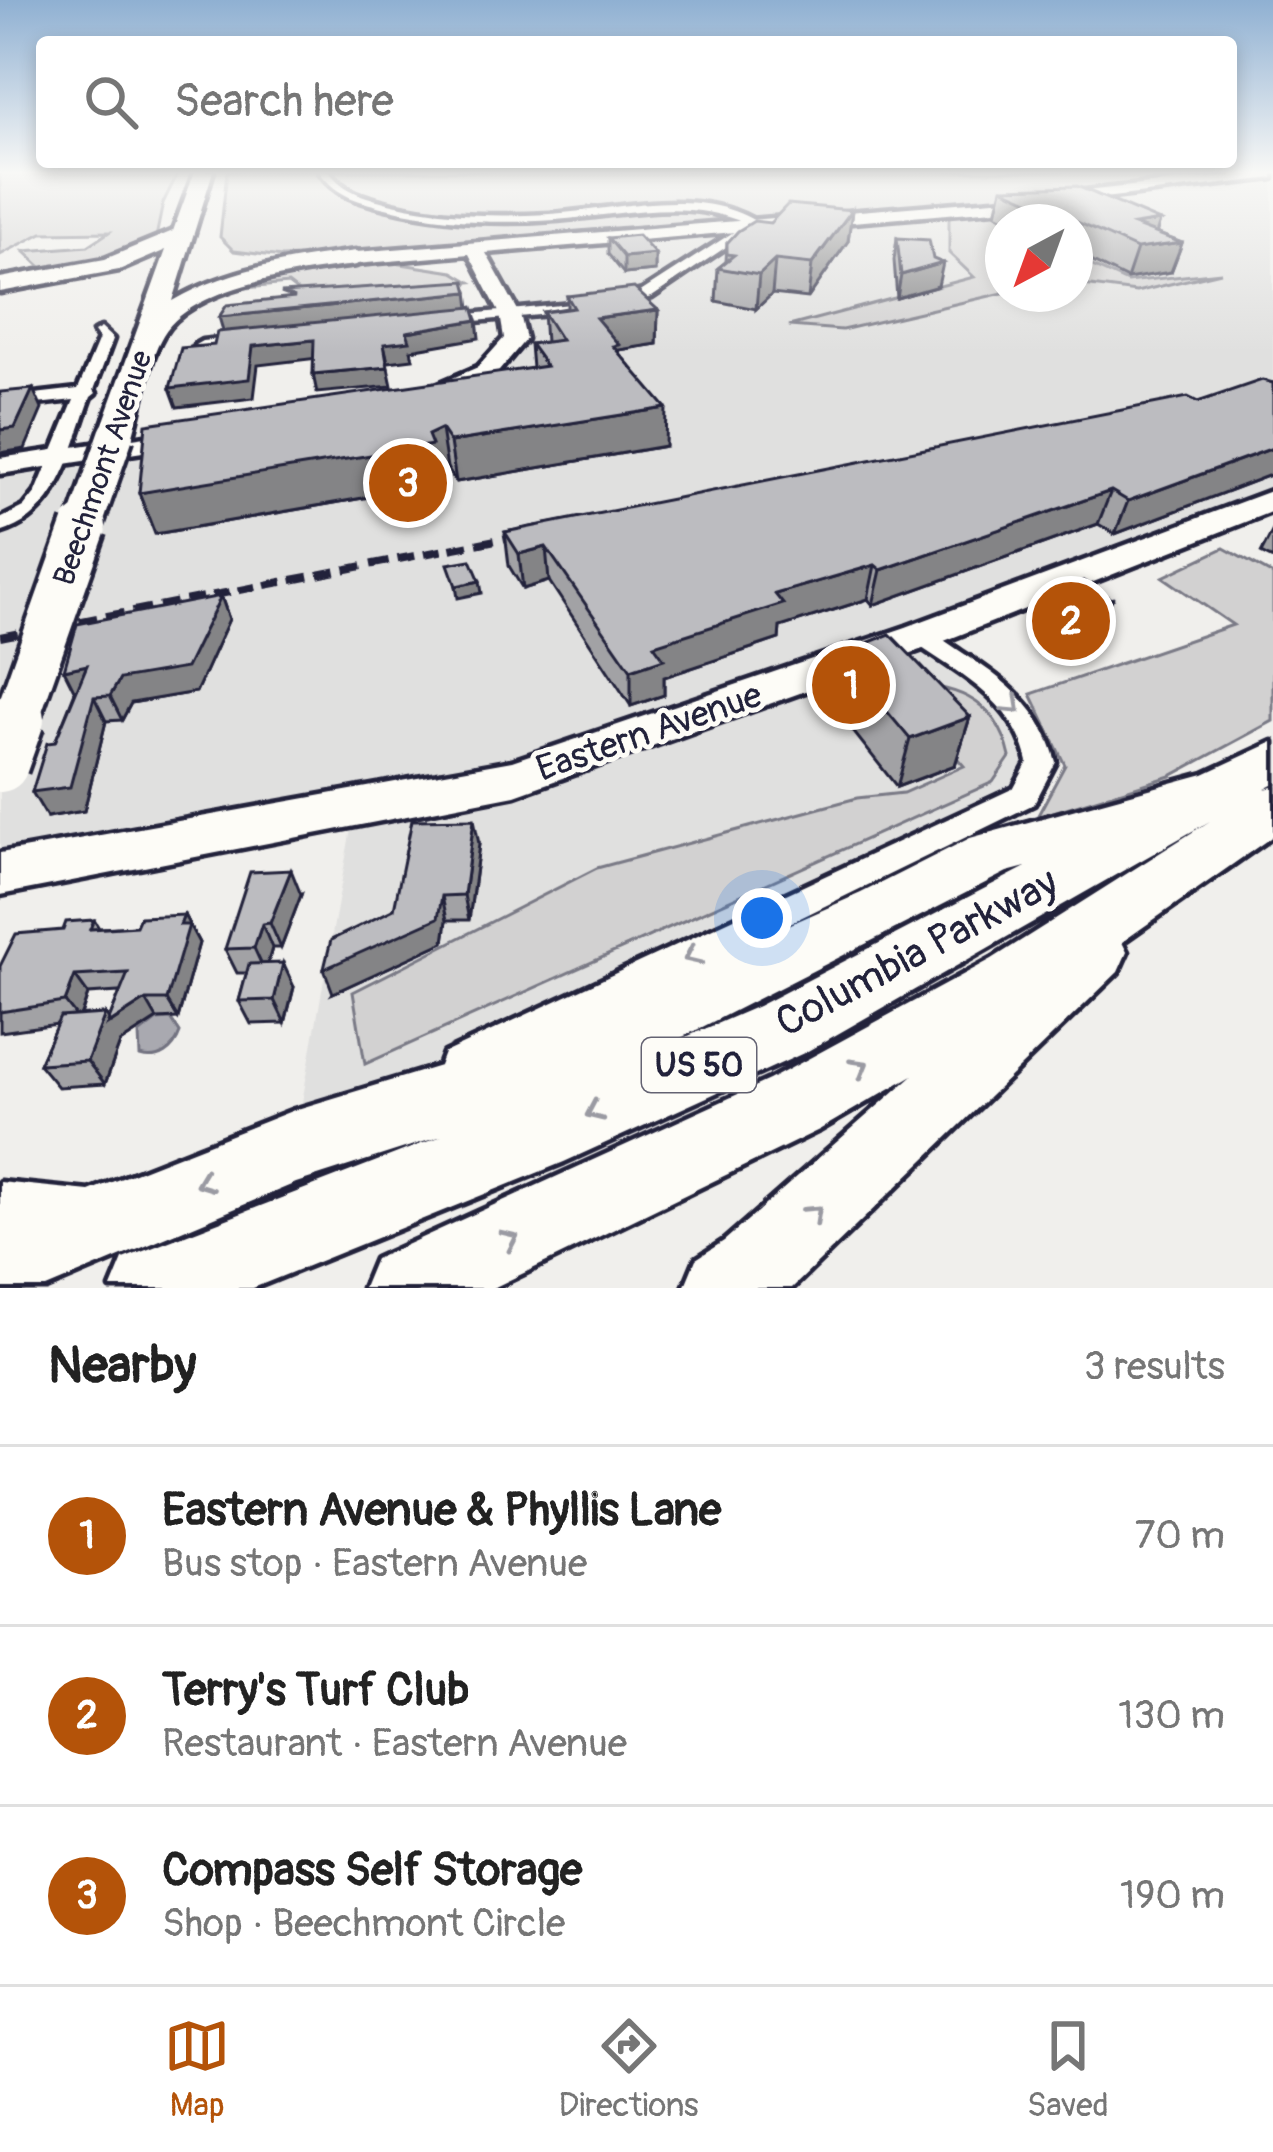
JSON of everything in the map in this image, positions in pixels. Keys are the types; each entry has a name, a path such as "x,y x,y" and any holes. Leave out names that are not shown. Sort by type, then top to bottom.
{"highway":[{"path":"0,288 111,265 197,231"},
{"name":"Beechmont Avenue","path":"0,764 152,329 195,234"},
{"path":"227,256 356,258"},
{"path":"0,288 71,283 125,294 152,329 177,307 248,274 356,258"},
{"path":"0,1261 32,1254 294,1147 541,1070 882,911 990,854 1255,786"},
{"name":"Columbia Parkway","path":"404,1288 794,1105 1015,980 1201,855 1255,786"},
{"name":"Columbia Parkway","path":"152,1288 538,1136 782,1029 1255,786"},
{"path":"724,1288 752,1270 1201,855"},
{"path":"0,1221 28,1228 114,1217"}],"main road":[{"name":"Eastern Avenue","path":"0,874 515,778 920,636 1273,500"}],"street":[{"path":"356,258 671,231"},
{"path":"429,321 647,293 743,231"},
{"path":"402,403 453,388 499,364 515,339 510,314 475,248"},
{"path":"384,256 450,263 491,279"},
{"path":"0,527 40,502 88,393 106,339 101,332"},
{"path":"202,345 263,338"},
{"path":"0,403 88,393"},
{"path":"0,466 209,434"},
{"path":"294,1147 1024,796 1042,763 1031,724 1018,706 920,636"}],"shaded area":[{"path":"0,231 157,231 154,247 53,278 24,251 88,246 109,232 42,233 0,255"},
{"path":"221,231 625,231 282,257 234,251 220,237"},
{"path":"665,231 949,231 949,253 985,268 985,312 1093,312 1093,231 1273,231 1273,500 921,636 1018,707 1036,781 294,1147 354,812 0,886 0,466 453,388 515,339 475,248"},
{"path":"949,231 985,231 985,297 842,330 789,326 974,277 949,253"},
{"path":"388,262 453,272 470,282 306,298 288,284 224,290 309,268"},
{"path":"1093,266 1127,282 1221,272 1136,292 1093,286"},
{"path":"1224,548 1273,575 1273,721 1171,776 1037,817 1065,765 1031,694 1233,625 1163,577"},
{"path":"893,684 934,686 982,707 1004,736 1010,757 993,782 365,1064 353,992 597,868 857,798 903,793 964,766"},
{"path":"171,1019 180,1033 174,1045 159,1056 140,1056 139,1034 157,1020"}],"building":[{"path":"738,231 836,231 812,264 775,260 759,275 718,268 734,255 727,254 727,243"},
{"path":"1097,231 1150,231 1182,243 1137,249"},
{"path":"638,235 655,254 624,257 608,238"},
{"path":"897,238 929,240 933,259 943,263 901,275"},
{"path":"465,281 468,292 219,317 227,305 295,298 281,293"},
{"path":"634,288 658,310 596,318 619,345 613,346 666,408 450,442 441,429 428,435 432,445 139,493 146,424 546,366 530,344 561,340 543,312 574,308 567,296"},
{"path":"473,307 477,320 407,332 410,341 384,344 388,367 313,374 314,340 253,346 249,379 170,388 181,348 214,345 217,332"},
{"path":"1262,380 1273,383 1273,448 1128,501 1111,491 881,570 875,565 775,594 783,604 654,645 664,659 631,670 546,547 519,554 505,532 1188,397 1198,402"},
{"path":"33,389 15,428 0,430 0,392"},
{"path":"471,560 480,581 456,586 448,564"},
{"path":"1083,581 1112,599 1075,614 1047,595"},
{"path":"221,596 186,668 120,679 110,696 94,697 70,787 32,792 47,743 55,742 87,665 64,670 77,624"},
{"path":"890,634 970,717 910,739 839,654"},
{"path":"474,819 464,895 442,896 438,918 324,969 331,940 394,909 412,820"},
{"path":"291,870 270,923 262,924 254,948 225,949 250,872"},
{"path":"184,915 180,925 189,925 167,1000 146,1000 107,1025 128,973 75,976 65,1002 0,1012 0,966 16,934 63,930 66,922 94,920 90,929 136,926 140,917"},
{"path":"283,963 274,1000 239,1001 249,964"},
{"path":"105,1014 87,1061 39,1064 60,1017"}],"railway":[{"path":"0,637 537,532"}],"place":[{"name":"Compass Self Storage","path":"408,483"},
{"name":"Terry's Turf Club","path":"1071,621"},
{"name":"Eastern Avenue & Phyllis Lane","path":"851,685"}]}
